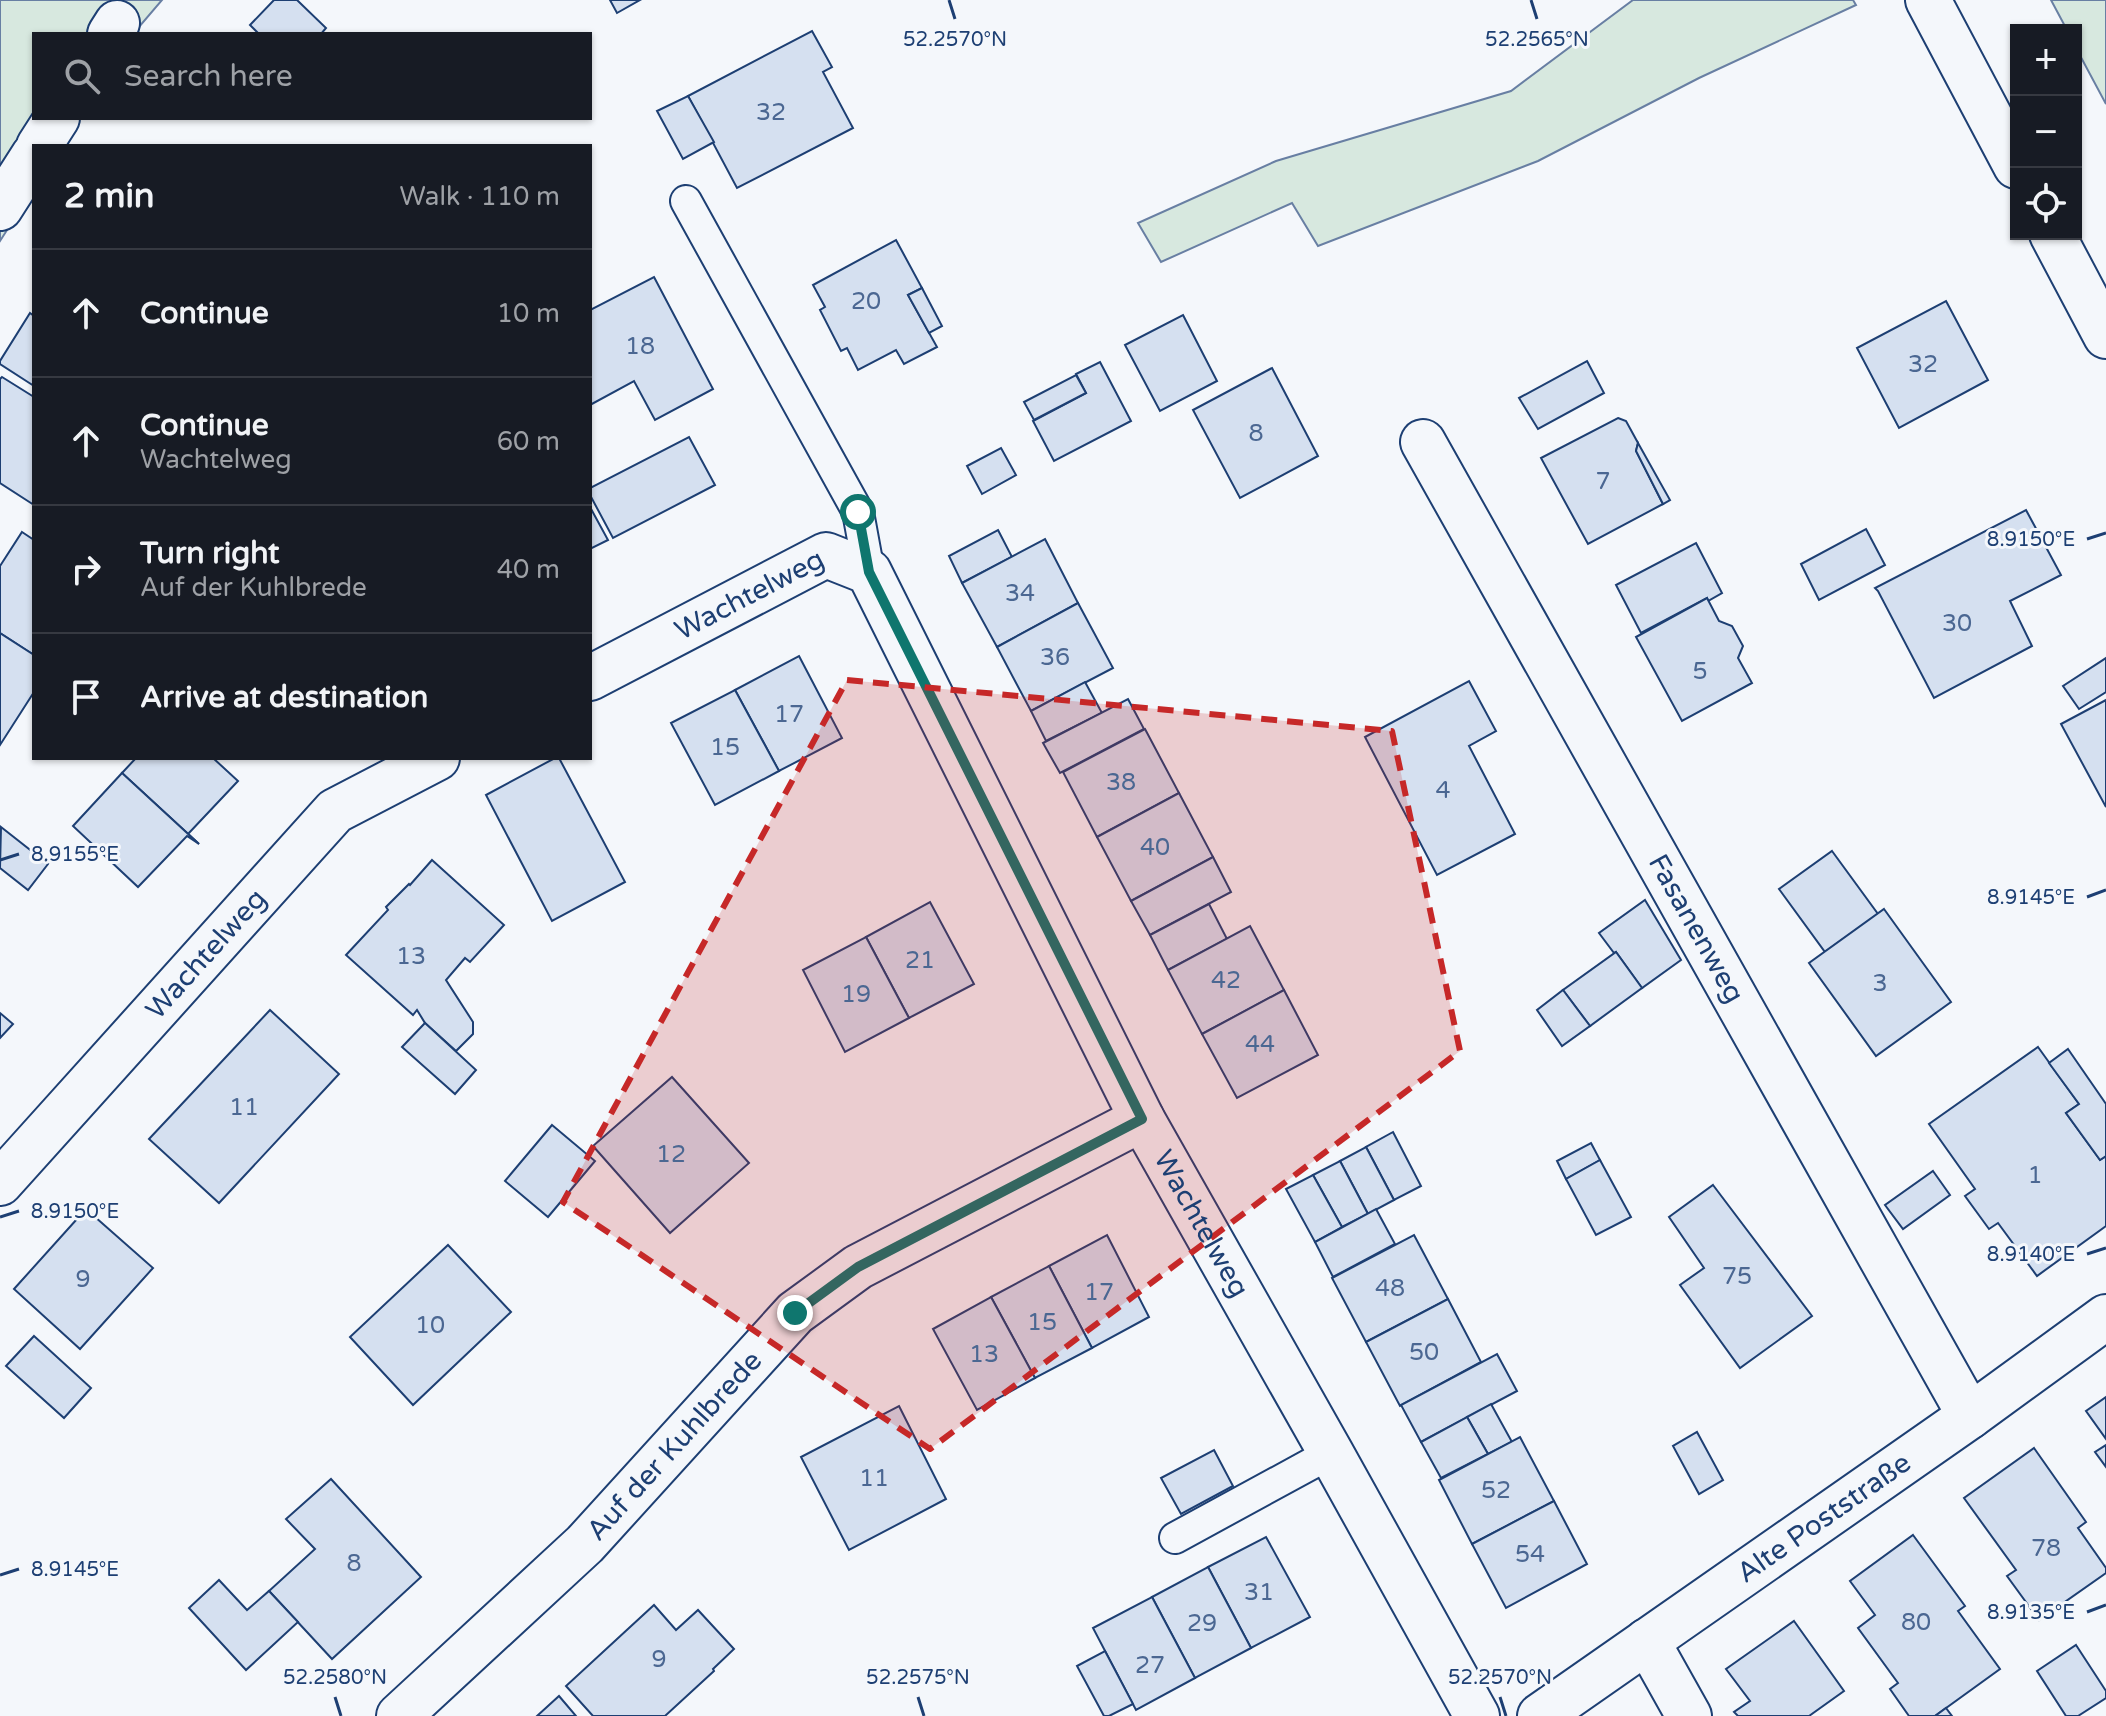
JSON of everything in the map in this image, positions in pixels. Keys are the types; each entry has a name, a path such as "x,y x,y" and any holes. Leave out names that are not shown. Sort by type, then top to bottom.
{"street":[{"path":"1928,0 2010,155"},
{"path":"40,144 56,120"},
{"path":"0,208 32,158"},
{"path":"2055,240 2106,336"},
{"name":"Fasanenweg","path":"1423,442 1970,1416"},
{"name":"Wachtelweg","path":"592,677 826,555 869,572 1142,1119 1477,1716"},
{"name":"Wachtelweg","path":"0,1183 335,811 433,760"},
{"name":"Auf der Kuhlbrede","path":"399,1716 585,1544 795,1313 858,1267 1142,1119"},
{"name":"Alte Poststraße","path":"1540,1716 1970,1416 2106,1317"},
{"path":"1647,1641 1689,1716"}],"lane":[{"path":"686,201 858,512 869,572"},
{"path":"1175,1538 1331,1453"}],"highlighted area":[{"path":"847,680 1392,731 1460,1051 930,1449 563,1202"}],"shaded area":[{"path":"0,0 162,0 135,32 32,32 32,120 78,120 62,144 32,144 32,191 0,241"},
{"path":"1633,0 1853,0 1856,5 1699,78 1538,161 1318,246 1292,203 1161,262 1138,223 1276,161 1511,91"},
{"path":"2051,0 2106,0 2106,104 2082,59 2082,24 2064,24"}],"building":[{"path":"274,0 297,0 326,28 323,32 257,32 250,25"},
{"path":"610,0 640,0 617,13"},
{"path":"812,31 832,67 823,72 853,128 737,188 688,96"},
{"path":"688,96 714,142 683,159 657,111"},
{"path":"896,240 922,288 908,295 937,347 904,364 896,350 858,370 847,348 841,351 820,310 825,307 813,285"},
{"path":"654,277 713,389 655,420 634,381 592,404 592,309"},
{"path":"922,288 942,326 929,333 908,295"},
{"path":"1946,301 1988,380 1899,428 1857,348"},
{"path":"30,313 32,385 0,364"},
{"path":"1183,315 1217,381 1160,411 1125,345"},
{"path":"1587,361 1604,393 1538,429 1519,398"},
{"path":"1100,362 1131,421 1054,461 1033,421 1086,393 1076,374"},
{"path":"1272,368 1318,456 1240,498 1193,410"},
{"path":"1076,375 1086,393 1034,420 1024,402"},
{"path":"2,377 32,396 32,504 0,483"},
{"path":"1618,418 1626,421 1638,443 1636,451 1663,504 1588,544 1541,458"},
{"path":"689,437 715,485 613,538 592,499 592,487"},
{"path":"1638,443 1670,500 1663,504 1636,451"},
{"path":"1001,448 1016,475 982,494 967,466"},
{"path":"2026,510 2061,575 2010,601 2032,646 1934,698 1875,588"},
{"path":"592,511 608,540 592,548"},
{"path":"1866,529 1885,565 1819,600 1801,564"},
{"path":"998,530 1012,557 962,583 949,556"},
{"path":"22,532 32,539 32,654 0,633 0,566"},
{"path":"1045,539 1078,603 997,647 962,583"},
{"path":"1696,543 1722,593 1641,633 1616,585"},
{"path":"1707,598 1719,621 1732,626 1743,646 1738,658 1752,683 1682,721 1636,637"},
{"path":"1078,603 1113,668 1031,711 997,647"},
{"path":"0,633 32,654 32,695 0,745"},
{"path":"799,656 842,738 779,771 735,690"},
{"path":"2106,658 2106,692 2079,709 2063,686"},
{"path":"1469,681 1496,731 1469,746 1515,834 1437,875 1365,737"},
{"path":"1085,682 1102,713 1046,741 1031,711"},
{"path":"735,690 779,771 715,805 671,723"},
{"path":"1128,699 1144,729 1060,773 1043,743"},
{"path":"2106,700 2106,807 2061,724"},
{"path":"1145,729 1179,793 1097,837 1063,772"},
{"path":"134,760 215,760 238,781 188,834 122,773"},
{"path":"551,760 560,760 625,882 552,921 486,795"},
{"path":"122,773 199,844 187,836 138,887 73,826"},
{"path":"1179,793 1213,857 1131,901 1097,837"},
{"path":"1,827 48,864 28,890 0,868"},
{"path":"1832,851 1878,914 1825,952 1779,889"},
{"path":"1213,857 1231,892 1150,935 1131,901"},
{"path":"432,860 504,925 470,962 465,958 446,980 473,1022 473,1034 456,1051 425,1023 417,1010 413,1015 346,955 388,910 386,907"},
{"path":"1645,900 1681,960 1642,988 1599,933"},
{"path":"930,902 974,984 909,1018 866,937"},
{"path":"1209,904 1227,939 1168,970 1150,935"},
{"path":"1884,909 1951,1002 1876,1056 1809,963"},
{"path":"1250,926 1284,990 1202,1034 1168,970"},
{"path":"866,937 909,1018 845,1052 803,970"},
{"path":"1616,952 1642,988 1590,1026 1563,990"},
{"path":"1284,990 1318,1055 1237,1098 1202,1034"},
{"path":"1563,990 1590,1026 1562,1046 1537,1010"},
{"path":"270,1010 339,1074 219,1203 149,1139"},
{"path":"0,1013 13,1024 0,1038"},
{"path":"425,1023 476,1070 455,1094 402,1047"},
{"path":"2038,1047 2079,1104 2066,1113 2100,1160 2106,1156 2106,1226 2037,1276 1998,1223 1989,1229 1965,1196 1975,1189 1929,1124"},
{"path":"2068,1049 2106,1104 2106,1156 2100,1160 2066,1113 2079,1104 2049,1063"},
{"path":"672,1077 749,1163 670,1233 593,1146"},
{"path":"552,1125 595,1161 548,1217 505,1181"},
{"path":"1393,1132 1421,1186 1394,1200 1366,1147"},
{"path":"1591,1143 1600,1160 1566,1179 1557,1161"},
{"path":"1366,1147 1394,1200 1368,1214 1340,1161"},
{"path":"1600,1160 1631,1217 1596,1235 1566,1179"},
{"path":"1340,1161 1368,1214 1342,1227 1313,1175"},
{"path":"1933,1171 1950,1195 1903,1229 1885,1205"},
{"path":"1313,1175 1342,1227 1315,1242 1286,1189"},
{"path":"1713,1185 1812,1316 1740,1368 1680,1285 1704,1268 1669,1217"},
{"path":"86,1209 153,1268 80,1349 14,1289"},
{"path":"1376,1209 1395,1244 1333,1277 1315,1242"},
{"path":"1107,1235 1149,1317 1092,1348 1049,1266"},
{"path":"1414,1235 1448,1299 1366,1342 1332,1278"},
{"path":"448,1245 511,1312 413,1405 350,1337"},
{"path":"1049,1266 1092,1348 1035,1378 991,1297"},
{"path":"991,1297 1035,1378 977,1410 933,1329"},
{"path":"1448,1299 1481,1362 1400,1406 1366,1342"},
{"path":"34,1336 91,1388 64,1418 6,1366"},
{"path":"1497,1354 1517,1391 1421,1442 1401,1405"},
{"path":"2106,1397 2106,1439 2086,1411"},
{"path":"1491,1404 1512,1442 1488,1454 1467,1417"},
{"path":"899,1406 946,1499 849,1550 801,1457"},
{"path":"1467,1417 1488,1454 1441,1478 1421,1442"},
{"path":"1697,1432 1723,1480 1699,1494 1673,1446"},
{"path":"1520,1437 1554,1501 1472,1544 1439,1480"},
{"path":"2106,1445 2106,1467 2095,1452"},
{"path":"2034,1448 2086,1522 2078,1528 2106,1568 2106,1573 2039,1620 2007,1576 2016,1570 1964,1498"},
{"path":"1214,1450 1233,1486 1181,1514 1161,1478"},
{"path":"331,1479 421,1577 332,1659 269,1591 315,1549 286,1519"},
{"path":"1554,1501 1587,1564 1506,1608 1472,1544"},
{"path":"1913,1535 1965,1606 1958,1611 2000,1669 1935,1716 1909,1716 1890,1689 1898,1683 1858,1628 1875,1615 1850,1581"},
{"path":"1266,1537 1310,1617 1251,1648 1208,1567"},
{"path":"1208,1567 1251,1648 1195,1678 1152,1597"},
{"path":"219,1580 247,1610 269,1591 298,1622 246,1670 189,1608"},
{"path":"1152,1597 1195,1678 1136,1710 1093,1628"},
{"path":"654,1605 676,1630 698,1610 734,1649 665,1716 593,1716 566,1686"},
{"path":"1794,1621 1844,1691 1809,1716 1738,1716 1734,1712 1750,1701 1726,1669"},
{"path":"2076,1645 2106,1691 2106,1698 2078,1716 2066,1716 2037,1671"},
{"path":"1105,1651 1133,1704 1109,1716 1104,1716 1077,1666"},
{"path":"559,1696 576,1716 537,1716"},
{"path":"1946,1708 1952,1716 1935,1716"}],"route":[{"path":"795,1313 858,1267 1142,1119 869,572 858,512"}]}
